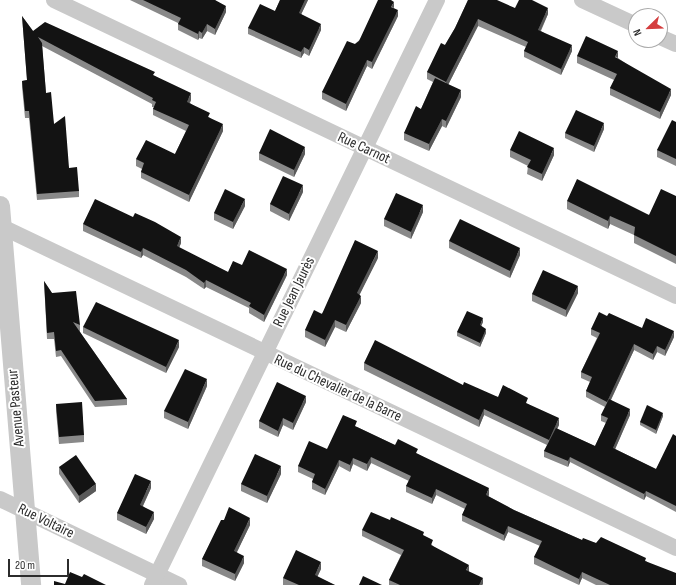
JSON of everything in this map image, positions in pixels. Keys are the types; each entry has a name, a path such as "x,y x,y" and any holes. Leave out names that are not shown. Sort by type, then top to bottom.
{"street":[{"name":"Rue Carnot","path":"54,0 676,296"},
{"name":"Rue Jean Jaurès","path":"154,580 437,0"},
{"path":"582,0 628,21"},
{"name":"Avenue Pasteur","path":"0,206 31,585"},
{"name":"Rue du Chevalier de la Barre","path":"1,227 676,548"},
{"name":"Rue Voltaire","path":"0,499 154,580 179,585"}],"building":[{"path":"143,0 215,0 226,6 215,29 207,24 202,33 199,31 198,34 178,24 181,18"},
{"path":"280,0 305,0 299,13 321,24 309,50 304,47 301,52 248,28 260,4 275,11"},
{"path":"378,0 391,0 394,2 391,7 398,10 372,62 367,60 346,104 322,92 347,41 355,44 359,41"},
{"path":"468,0 497,0 515,8 519,0 532,0 548,8 538,30 572,45 561,69 524,51 528,42 478,19 446,82 427,72 441,43 445,45 455,28"},
{"path":"22,16 33,31 45,22 155,72 153,75 191,93 187,102 210,113 208,117 223,124 189,195 141,172 144,163 136,159 146,140 175,154 189,125 153,109 156,102 152,100 153,98 38,37 42,43 46,93 51,92 54,124 65,116 69,168 77,167 79,191 37,194 29,111 25,111 22,81 27,80"},
{"path":"586,36 618,51 615,57 671,89 660,112 610,88 617,74 577,56"},
{"path":"435,78 461,90 446,121 442,119 429,144 404,133 416,106 421,109"},
{"path":"576,110 604,123 594,146 565,133"},
{"path":"672,120 676,122 676,159 657,150"},
{"path":"270,129 305,147 294,170 259,153"},
{"path":"519,131 554,148 542,174 527,167 531,160 510,150"},
{"path":"283,176 303,185 289,214 270,204"},
{"path":"577,179 649,215 661,189 676,196 676,256 634,235 635,227 610,216 608,221 567,201"},
{"path":"225,189 245,199 233,222 214,213"},
{"path":"396,193 423,205 411,232 384,219"},
{"path":"95,199 133,217 135,213 155,222 181,237 177,246 228,272 233,261 242,265 249,250 287,269 264,315 249,306 251,303 206,280 204,283 186,270 143,248 141,252 83,224"},
{"path":"460,219 520,248 510,271 449,241"},
{"path":"355,240 378,251 357,293 361,296 346,325 335,320 325,340 305,330 314,310 322,314"},
{"path":"543,270 578,286 566,310 532,294"},
{"path":"44,281 52,293 76,291 80,325 73,322 127,399 95,401 61,350 56,351 54,332 47,333"},
{"path":"96,302 179,340 166,367 83,327"},
{"path":"467,311 483,318 480,325 486,329 480,343 457,332"},
{"path":"599,312 607,316 609,313 642,328 646,318 674,331 665,350 657,346 653,354 634,344 607,402 586,391 592,377 581,372 600,333 591,329"},
{"path":"375,340 463,385 464,382 498,397 503,385 528,398 526,403 559,418 549,440 484,409 479,420 364,363"},
{"path":"185,369 207,379 188,422 164,411"},
{"path":"277,382 306,396 293,423 283,418 278,431 259,421"},
{"path":"609,399 630,409 613,448 656,469 673,434 676,436 676,506 646,491 644,494 570,457 568,461 544,451 556,428 595,446 608,418 601,415"},
{"path":"82,402 84,435 59,437 56,404"},
{"path":"647,405 663,413 656,430 640,422"},
{"path":"343,415 357,421 355,426 395,445 398,439 418,449 416,453 489,488 486,495 514,510 582,540 583,538 596,543 601,537 646,558 645,561 676,573 676,585 610,585 582,572 579,579 534,557 542,541 508,526 504,535 462,515 467,504 436,489 432,498 406,486 411,476 371,457 367,464 353,458 350,465 339,460 325,489 312,482 315,474 298,466 309,441 327,449"},
{"path":"255,454 281,466 267,496 241,484"},
{"path":"76,455 96,484 79,496 59,467"},
{"path":"135,474 151,481 140,505 154,512 146,527 117,513"},
{"path":"229,507 250,518 234,551 244,556 235,574 202,559 221,520 224,520"},
{"path":"371,512 390,520 391,517 424,532 423,535 433,540 431,545 469,565 466,570 483,578 479,585 400,585 389,580 404,550 362,530"},
{"path":"296,550 321,562 315,575 335,585 299,585 283,578"},
{"path":"70,572 82,577 84,574 106,585 54,585 54,581 65,584"},
{"path":"363,576 382,585 359,585"}]}
